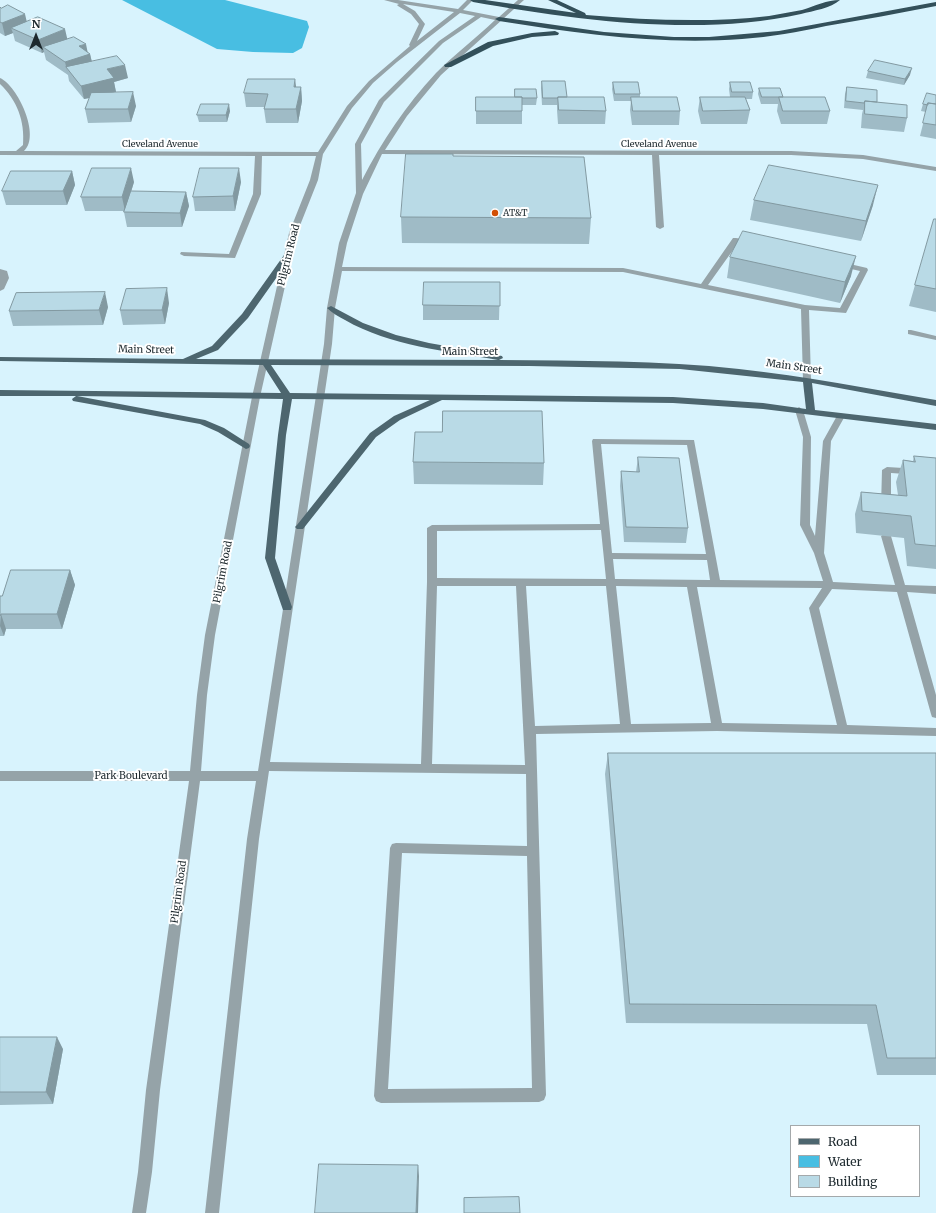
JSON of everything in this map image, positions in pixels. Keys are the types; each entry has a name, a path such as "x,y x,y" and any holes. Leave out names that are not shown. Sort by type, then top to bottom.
{"highway":[{"path":"471,0 513,8 587,18 662,22 749,20 792,14 821,7 837,0"},
{"path":"551,0 577,11 587,18"},
{"path":"500,19 572,31 654,39 756,37 936,4"},
{"path":"448,65 491,44 532,35 572,31"}],"main road":[{"path":"169,362 194,357 216,348 245,316 287,257"},
{"path":"331,308 361,325 389,335 442,348 529,363"},
{"name":"Main Street","path":"0,359 169,362 529,363 680,366 738,371 807,380 936,403"},
{"path":"265,362 288,397 282,435 270,558 288,607"},
{"path":"807,380 811,412"},
{"path":"0,394 673,400 762,406 936,427"},
{"path":"45,394 202,422 221,430 246,446"},
{"path":"300,527 373,435 397,418 441,398"}],"street":[{"path":"388,0 500,19"},
{"path":"388,0 408,8 417,15 422,24 410,48"},
{"path":"471,0 477,7 480,15"},
{"name":"Pilgrim Road","path":"139,1213 145,1172 153,1090 195,776 202,695 210,635 256,397 293,232 314,180 320,154 349,107 371,82 410,48 459,11 471,0"},
{"path":"212,1213 252,847 319,397 326,362 331,308 343,244 359,194 380,152 404,115 448,65 521,0"},
{"path":"359,194 358,144 381,100 441,42 480,15"},
{"path":"0,80 12,92 24,115 27,136 26,146 18,153"},
{"name":"Cleveland Avenue","path":"380,152 791,153 839,155 887,160 936,169"},
{"name":"Cleveland Avenue","path":"0,153 320,154"},
{"path":"184,254 232,256 257,194 259,153"},
{"path":"654,153 660,227"},
{"path":"703,286 736,240 759,245"},
{"path":"338,269 623,270 805,307 843,311 864,270 834,263"},
{"path":"0,271 4,273 5,278 0,289"},
{"path":"805,307 807,380"},
{"path":"911,332 936,338"},
{"path":"799,410 806,437 805,526 820,553 829,585 814,608 844,729"},
{"path":"820,553 827,441 841,416"},
{"path":"626,728 596,441 691,442 716,584"},
{"path":"885,517 887,470 936,473"},
{"path":"426,768 432,582 432,528 604,527"},
{"path":"886,536 936,714"},
{"path":"607,556 711,557"},
{"path":"432,582 829,585 936,590"},
{"path":"521,582 530,730 534,851 539,1095 381,1096 396,848 534,851"},
{"path":"691,583 717,727"},
{"path":"530,730 717,727 936,732"},
{"name":"Park Boulevard","path":"0,776 195,776 263,771 426,768 531,770"}],"water":[{"path":"122,0 225,0 307,21 309,27 302,48 293,53 217,49"}],"building":[{"path":"8,5 25,14 2,23 0,22 0,7 1,8"},
{"path":"38,17 65,29 38,40 11,28"},
{"path":"74,37 86,44 79,46 90,54 65,62 43,47"},
{"path":"117,56 125,65 107,69 114,78 81,86 66,67"},
{"path":"875,60 912,68 905,79 868,71"},
{"path":"248,79 295,79 294,87 301,87 296,109 264,109 268,94 244,93"},
{"path":"542,81 565,81 567,97 543,98"},
{"path":"613,82 638,82 640,94 615,94"},
{"path":"730,82 750,82 753,92 732,92"},
{"path":"847,87 877,90 877,102 865,101 864,103 846,101"},
{"path":"759,88 780,88 783,97 762,97"},
{"path":"515,89 536,89 537,98 515,97"},
{"path":"133,92 128,109 85,109 91,93"},
{"path":"927,93 936,95 936,104 923,104"},
{"path":"476,97 522,97 522,111 476,111"},
{"path":"558,97 604,97 606,111 559,110"},
{"path":"631,97 677,97 680,111 633,111"},
{"path":"700,97 745,97 750,110 703,111"},
{"path":"779,97 825,97 830,111 783,111"},
{"path":"865,101 907,105 907,118 865,114"},
{"path":"928,103 936,104 936,125 923,123"},
{"path":"201,104 229,104 226,115 197,115"},
{"path":"406,154 453,154 453,156 584,157 591,218 401,217"},
{"path":"769,165 878,185 866,221 754,200"},
{"path":"92,168 131,168 122,197 81,197"},
{"path":"200,168 239,168 233,196 193,197"},
{"path":"11,171 72,171 63,191 2,191"},
{"path":"131,191 186,192 180,213 124,212"},
{"path":"934,219 936,219 936,289 915,285"},
{"path":"743,231 856,256 845,282 730,257"},
{"path":"424,282 500,282 500,306 423,305"},
{"path":"167,288 162,310 120,310 126,289"},
{"path":"105,292 99,310 9,311 16,293"},
{"path":"443,411 542,411 544,463 413,462 415,432 442,432"},
{"path":"914,456 936,458 936,546 915,544 911,516 862,511 861,492 907,496 903,460 915,462"},
{"path":"638,457 679,458 688,528 626,527 621,471 639,472"},
{"path":"11,570 70,570 57,614 1,614 0,616 0,596 2,596"},
{"path":"608,753 936,753 936,1058 887,1058 876,1005 630,1004"},
{"path":"0,1037 57,1037 46,1092 0,1092"},
{"path":"319,1164 418,1165 416,1213 315,1213"},
{"path":"519,1197 520,1213 464,1213 464,1198"}],"place":[{"name":"AT&T","path":"495,213"}]}
